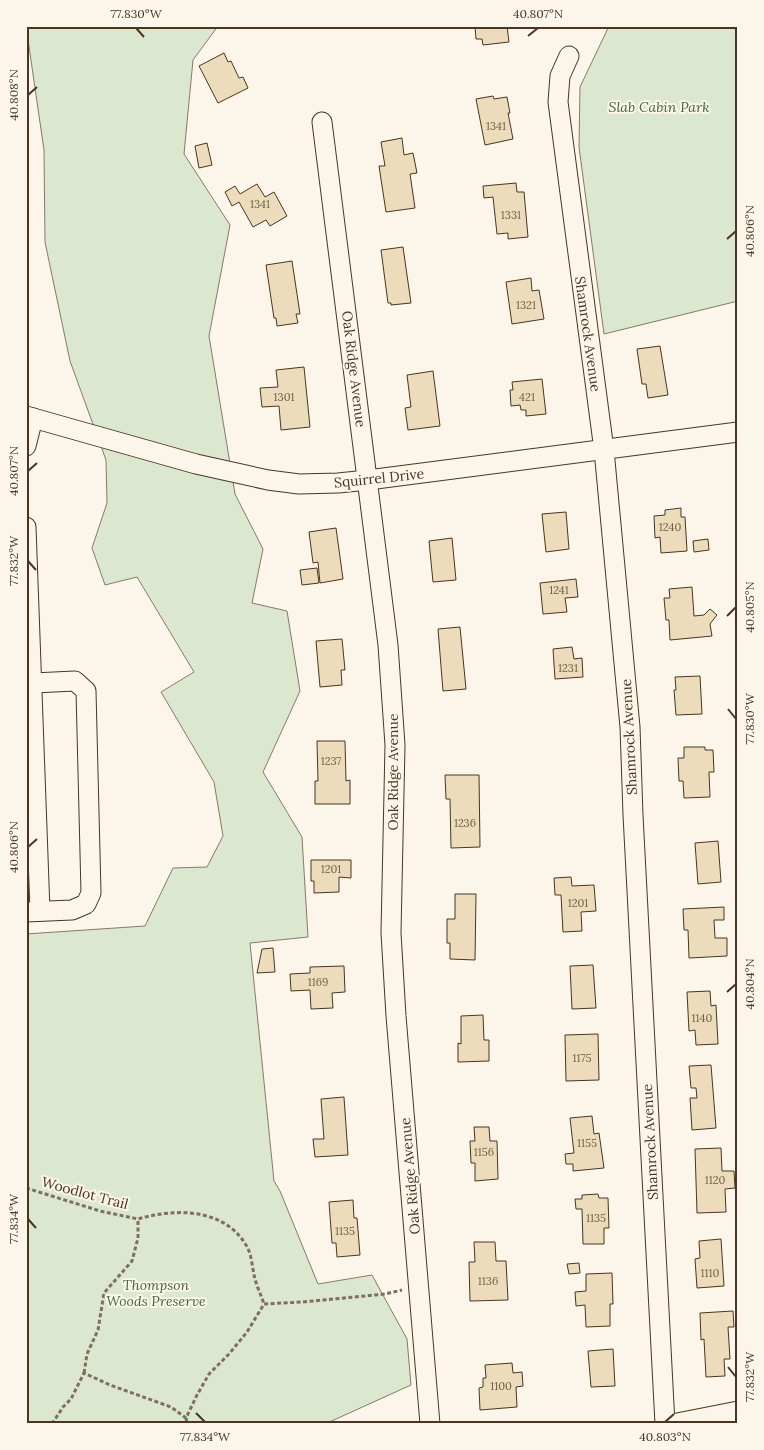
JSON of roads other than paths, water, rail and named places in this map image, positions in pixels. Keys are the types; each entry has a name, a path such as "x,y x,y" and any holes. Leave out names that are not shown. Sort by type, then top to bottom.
{"street":[{"name":"Shamrock Avenue","path":"569,56 560,76 558,102 604,450 630,727 665,1424"},
{"name":"Oak Ridge Avenue","path":"322,122 388,645 395,745 391,933 430,1424"},
{"name":"Squirrel Drive","path":"30,417 196,464 268,480 299,484 368,480 738,432"},
{"path":"26,446 30,417"},
{"path":"26,528 33,683 33,911 72,910 86,904 91,893 86,691 75,681 33,683"},
{"path":"672,1424 738,1411"}],"park label":[{"name":"Slab Cabin Park","path":"659,107"},
{"name":"Thompson Woods Preserve","path":"156,1294"}]}
